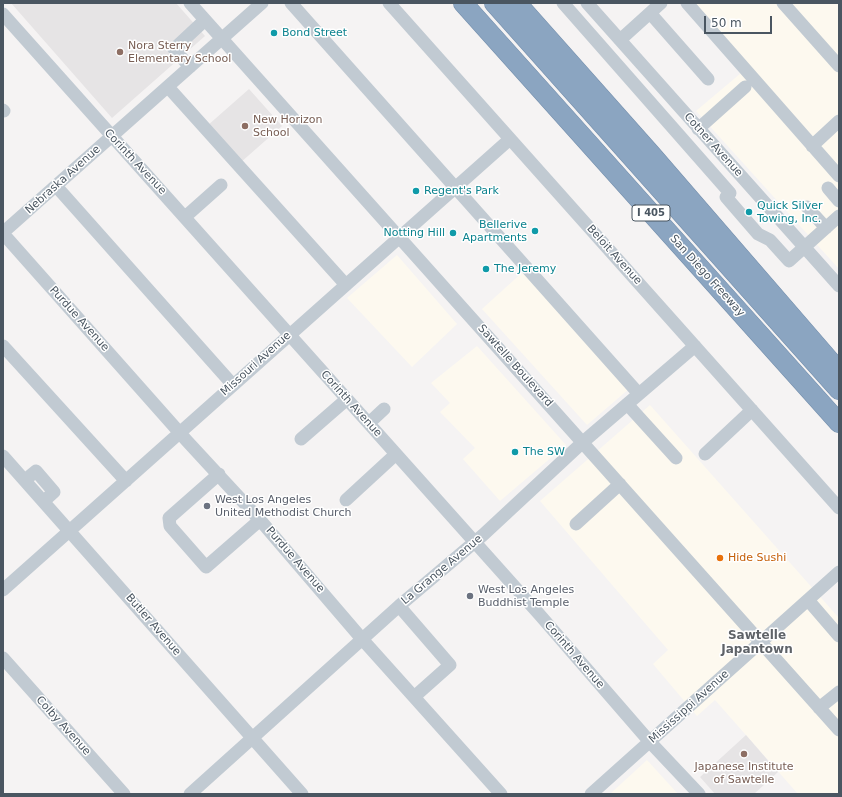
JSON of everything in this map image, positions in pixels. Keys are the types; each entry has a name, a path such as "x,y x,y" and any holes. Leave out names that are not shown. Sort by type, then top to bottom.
{"highway":[{"name":"San Diego Freeway","path":"463,3 839,423"},
{"path":"477,3 839,410"},
{"path":"494,3 839,390"},
{"path":"517,3 839,370"},
{"path":"533,3 571,63"}],"street":[{"name":"Sawtelle Boulevard","path":"190,3 838,728"},
{"name":"Nebraska Avenue","path":"5,233 221,38 262,3"},
{"path":"291,3 639,394"},
{"name":"Beloit Avenue","path":"389,3 839,508"},
{"path":"563,3 730,193 726,197 758,234 770,240 789,261 839,216"},
{"name":"Cotner Avenue","path":"587,3 839,286"},
{"path":"620,40 661,3"},
{"path":"686,3 812,146 836,167"},
{"path":"783,3 839,66"},
{"path":"650,13 708,79"},
{"name":"Corinth Avenue","path":"3,14 290,334 650,742 699,794"},
{"path":"190,67 174,49 205,20"},
{"path":"168,87 346,285"},
{"path":"698,129 745,88"},
{"path":"812,146 839,121"},
{"name":"Missouri Avenue","path":"3,590 510,139"},
{"path":"185,217 220,185"},
{"path":"56,186 233,385"},
{"path":"828,188 839,201"},
{"path":"807,207 826,228"},
{"name":"Purdue Avenue","path":"5,233 180,432 260,520 362,639 501,794"},
{"path":"3,346 126,481"},
{"name":"La Grange Avenue","path":"190,794 399,606 474,542 583,442 695,346"},
{"path":"301,439 347,399"},
{"path":"627,404 676,458"},
{"path":"369,423 384,410"},
{"path":"704,454 752,410"},
{"path":"346,500 396,454"},
{"name":"Butler Avenue","path":"3,456 302,794"},
{"path":"219,474 169,518 170,526 206,567 260,520"},
{"path":"576,524 620,484"},
{"name":"Mississippi Avenue","path":"591,794 839,572"},
{"path":"808,600 839,636"},
{"path":"399,606 450,665 414,696"},
{"name":"Colby Avenue","path":"3,658 124,794"},
{"path":"819,708 839,692"}],"shaded area":[{"name":"Nora Sterry Elementary School","path":"11,3 176,3 205,36 112,118"},
{"path":"680,3 839,3 839,269 696,111 741,73"},
{"name":"New Horizon School","path":"249,89 282,126 240,163 207,126"},
{"path":"397,255 457,324 412,367 347,298"},
{"path":"525,270 630,388 587,425 482,309"},
{"path":"477,346 566,445 500,501 463,459 475,448 440,412 450,403 431,383"},
{"path":"650,405 839,618 839,794 798,794 715,700 697,716 653,664 668,650 540,501"},
{"name":"Japanese Institute of Sawtelle","path":"746,735 778,772 754,794 715,794 700,777"},
{"path":"647,760 678,794 610,794"}],"place":[{"name":"Bond Street","path":"274,33"},
{"name":"Nora Sterry Elementary School","path":"120,52"},
{"name":"New Horizon School","path":"245,126"},
{"name":"Regent's Park","path":"416,191"},
{"name":"Quick Silver Towing, Inc.","path":"749,212"},
{"name":"Bellerive Apartments","path":"535,231"},
{"name":"Notting Hill","path":"453,233"},
{"name":"The Jeremy","path":"486,269"},
{"name":"The SW","path":"515,452"},
{"name":"West Los Angeles United Methodist Church","path":"207,506"},
{"name":"Hide Sushi","path":"720,558"},
{"name":"West Los Angeles Buddhist Temple","path":"470,596"},
{"name":"Japanese Institute of Sawtelle","path":"744,754"}],"district":[{"name":"Sawtelle Japantown","path":"757,643"}]}
